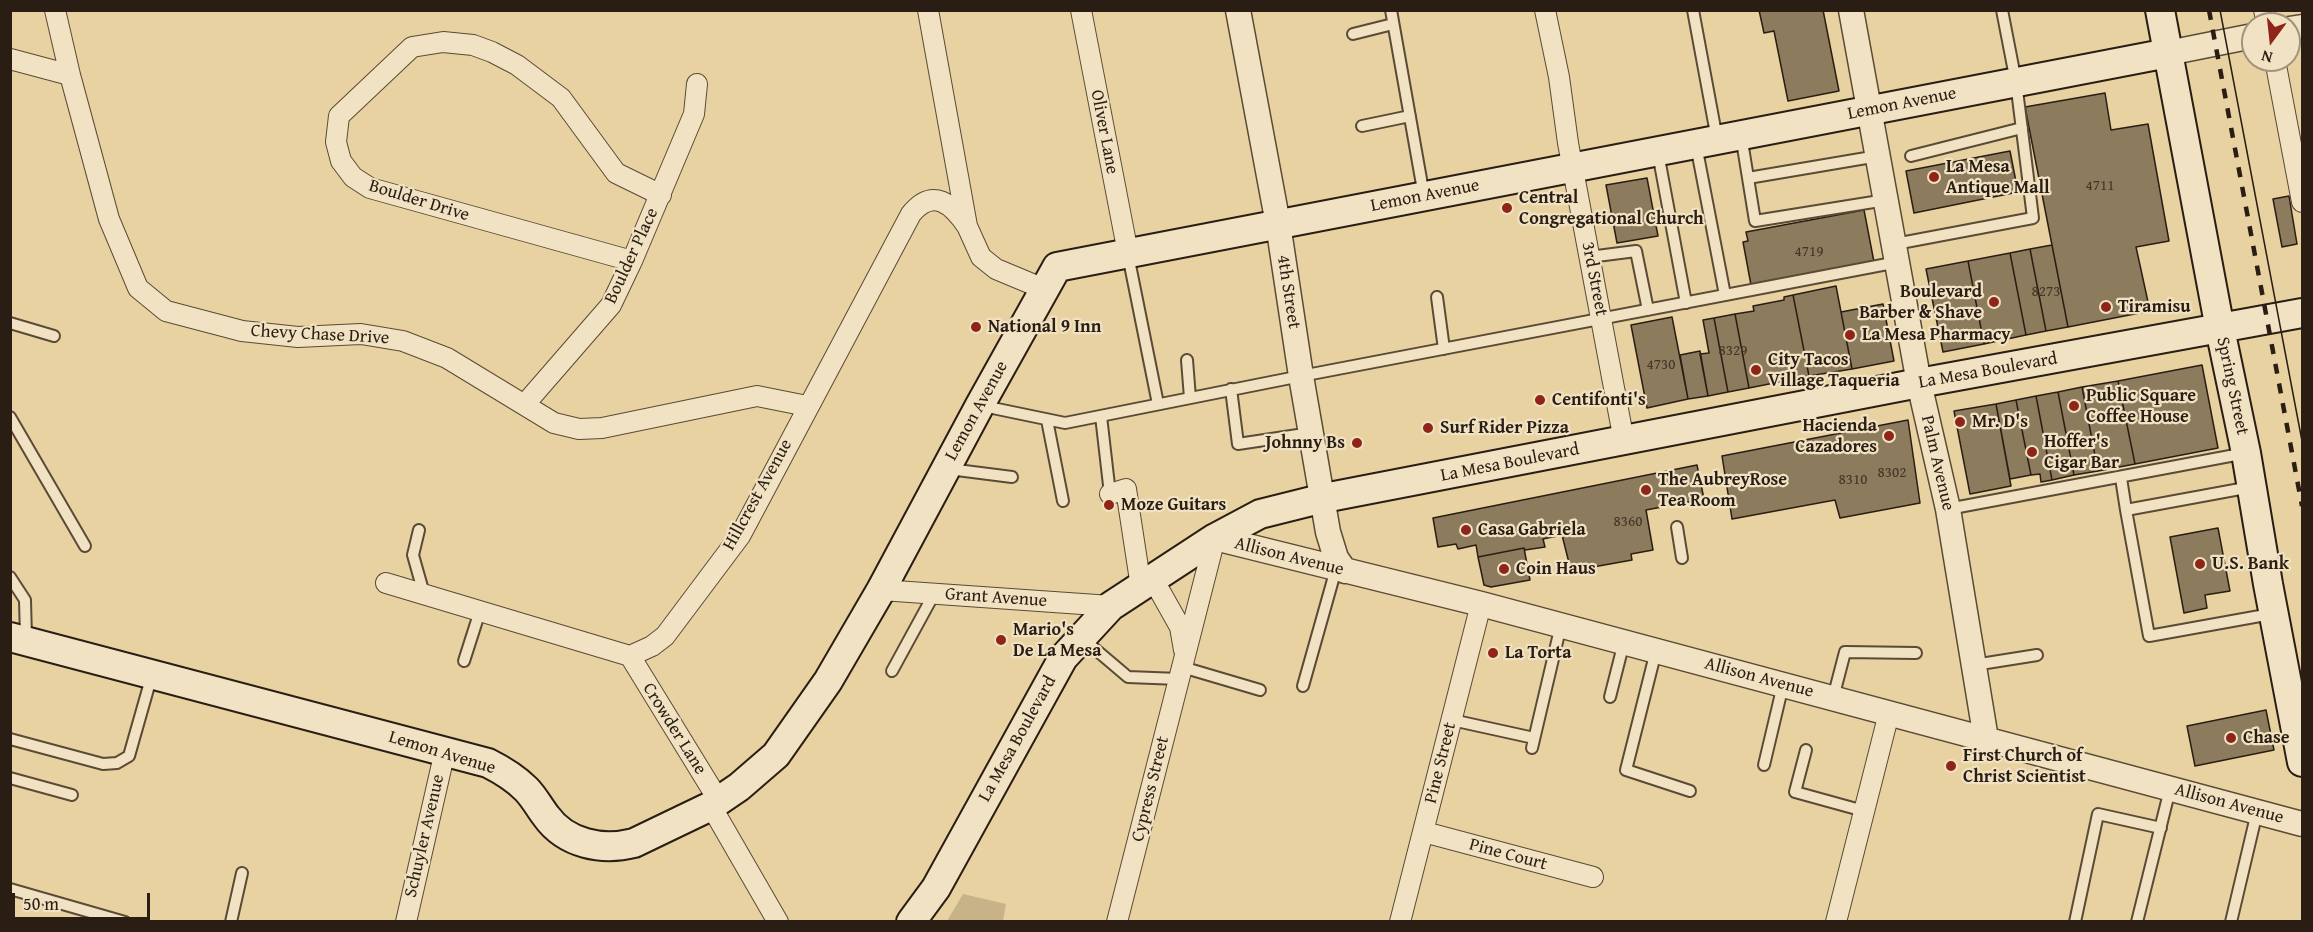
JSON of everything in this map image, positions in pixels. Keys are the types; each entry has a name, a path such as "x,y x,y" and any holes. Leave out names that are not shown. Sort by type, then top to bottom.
{"main road":[{"name":"Spring Street","path":"2160,10 2220,329 2246,453 2302,762"},
{"name":"Lemon Avenue","path":"18,639 488,763 525,787 546,816 565,834 576,840 599,846 623,846 634,843 715,804 776,755 828,681 881,590 1057,267 2168,53"},
{"name":"La Mesa Boulevard","path":"911,921 936,888 1063,658 1111,606 1215,538 1260,514 1324,498 1919,383 2302,313"}],"street":[{"name":"Chevy Chase Drive","path":"55,10 109,219 138,288 166,311 242,331 298,337 361,334 403,341 447,358 554,423 567,427 591,430 757,396 807,406"},
{"name":"Hillcrest Avenue","path":"928,10 967,226"},
{"name":"Oliver Lane","path":"1081,10 1128,253"},
{"name":"4th Street","path":"1238,10 1278,224 1328,532 1340,570"},
{"name":"3rd Street","path":"1545,10 1624,441"},
{"name":"Palm Avenue","path":"1851,10 1919,383 1948,509 1986,739"},
{"name":"Lemon Avenue","path":"2168,53 2241,38"},
{"name":"Boulder Drive","path":"632,261 370,188 353,177 341,161 336,142 339,116 412,47 443,42 473,45 517,65 561,98 616,173 661,195"},
{"path":"10,59 70,75"},
{"path":"2277,72 2302,202"},
{"name":"Boulder Place","path":"525,404 611,305 661,195 694,114 697,84"},
{"name":"Hillcrest Avenue","path":"630,656 652,646 665,636 740,536 807,406 915,208 928,201 942,201 949,204 967,226 981,257 996,269 1044,290"},
{"path":"1110,494 1126,489 1147,583"},
{"name":"Cypress Street","path":"1117,921 1215,538"},
{"name":"Allison Avenue","path":"1215,538 1561,625 2302,824"},
{"path":"386,583 630,656"},
{"name":"Cypress Street","path":"1147,583 1180,627 1181,668"},
{"name":"Grant Avenue","path":"881,590 1111,606"},
{"name":"Pine Street","path":"1400,921 1481,604"},
{"name":"Crowder Lane","path":"630,656 715,804 778,921"},
{"path":"1836,921 1889,713"},
{"name":"Schuyler Avenue","path":"406,921 445,751"},
{"name":"Pine Court","path":"1424,832 1593,877"}],"lane":[{"path":"1390,10 1424,196"},
{"path":"1693,10 1718,139 1725,295"},
{"path":"980,405 1065,423 1725,295 2033,218 2016,82 2002,10"},
{"path":"1353,34 1393,24"},
{"path":"1362,126 1410,116"},
{"path":"1911,156 2022,128"},
{"path":"1718,139 1748,178 1755,220 1887,200"},
{"path":"1657,151 1686,303"},
{"path":"1748,178 1878,156"},
{"path":"1589,257 1636,251 1648,310"},
{"path":"1128,253 1158,404"},
{"path":"1437,297 1444,349"},
{"path":"10,322 54,336"},
{"path":"1187,360 1190,398"},
{"path":"1231,389 1238,444 1311,433"},
{"path":"1101,416 1110,494"},
{"path":"10,417 85,546"},
{"path":"1047,420 1063,501"},
{"path":"1948,509 2246,453"},
{"path":"946,469 1012,477"},
{"path":"2121,478 2149,636 2274,614"},
{"path":"2126,510 2252,487"},
{"path":"1677,527 1682,558"},
{"path":"419,530 413,555 424,594"},
{"path":"1303,686 1340,570"},
{"path":"10,578 25,600 18,639"},
{"path":"892,671 934,594"},
{"path":"464,661 480,611"},
{"path":"1452,720 1533,743 1561,625"},
{"path":"1082,638 1128,677 1181,668 1260,690"},
{"path":"1610,697 1624,642"},
{"path":"1656,651 1626,770 1690,791"},
{"path":"1833,698 1845,652 1916,653"},
{"path":"1974,665 2037,655"},
{"path":"10,739 103,764 117,763 129,756 152,674"},
{"path":"1764,765 1783,685"},
{"path":"1806,750 1795,792 1864,811"},
{"path":"10,778 72,795"},
{"path":"2137,921 2170,788"},
{"path":"2231,921 2257,812"},
{"path":"2075,921 2098,814 2161,828"},
{"path":"231,921 242,873"},
{"path":"10,889 125,921"}],"shaded area":[{"path":"963,894 1006,904 1003,921 947,921"}],"building":[{"path":"1759,10 1823,10 1839,91 1788,101 1774,31 1764,33"},
{"path":"2105,93 2111,130 2148,124 2169,241 2136,247 2150,311 2068,327 2025,107"},
{"path":"2010,151 2018,192 1914,213 1906,171"},
{"path":"1647,178 1658,236 1617,243 1606,185"},
{"path":"2289,196 2297,244 2282,247 2273,199"},
{"path":"1864,210 1874,262 1751,285 1743,242 1748,241 1746,232"},
{"path":"2052,245 2068,327 2046,331 2030,249"},
{"path":"2030,249 2046,331 2026,335 2010,253"},
{"path":"2010,253 2026,335 1984,344 1968,261"},
{"path":"1968,261 1984,344 1943,352 1926,269"},
{"path":"1836,286 1852,369 1809,376 1793,295"},
{"path":"1793,295 1809,376 1749,388 1735,314 1754,311 1753,306 1784,300 1784,297"},
{"path":"1883,304 1894,361 1852,369 1841,312"},
{"path":"1735,314 1749,388 1728,392 1714,318"},
{"path":"1672,317 1688,399 1647,408 1631,325"},
{"path":"1714,318 1728,392 1708,396 1700,354 1709,353 1703,320"},
{"path":"1700,351 1708,396 1688,399 1680,355"},
{"path":"2202,365 2218,448 2135,464 2118,381"},
{"path":"2118,381 2135,464 2098,471 2082,387"},
{"path":"2082,387 2098,471 2074,475 2058,392"},
{"path":"2058,392 2074,475 2052,480 2036,396"},
{"path":"2036,396 2052,480 2041,482 2040,474 2031,475 2016,400"},
{"path":"2016,400 2031,475 2010,479 1996,404"},
{"path":"1996,404 2011,486 1970,494 1954,411"},
{"path":"1908,420 1920,503 1840,518 1835,500 1732,519 1722,456"},
{"path":"1697,465 1704,499 1646,510 1653,550 1631,554 1632,560 1571,571 1562,535 1543,539 1545,547 1525,550 1524,548 1478,557 1476,545 1458,549 1456,544 1438,547 1433,518"},
{"name":"U.S. Bank","path":"2218,528 2230,591 2205,595 2207,608 2184,613 2170,537"},
{"name":"Coin Haus","path":"1524,548 1530,580 1491,587 1484,585 1478,557"},
{"name":"Chase","path":"2266,710 2274,750 2195,766 2187,726"}],"tram line":[{"path":"2220,10 2302,441"}],"railway":[{"path":"2209,10 2302,506"}],"place":[{"name":"La Mesa Antique Mall","path":"1934,177"},
{"name":"Central Congregational Church","path":"1507,208"},
{"name":"Boulevard Barber & Shave","path":"1994,302"},
{"name":"Tiramisu","path":"2106,307"},
{"name":"National 9 Inn","path":"976,327"},
{"name":"La Mesa Pharmacy","path":"1850,335"},
{"name":"City Tacos Village Taqueria","path":"1756,370"},
{"name":"Centifonti's","path":"1540,400"},
{"name":"Public Square Coffee House","path":"2074,406"},
{"name":"Mr. D's","path":"1960,422"},
{"name":"Surf Rider Pizza","path":"1428,428"},
{"name":"Hacienda Cazadores","path":"1889,436"},
{"name":"Johnny Bs","path":"1357,443"},
{"name":"Hoffer's Cigar Bar","path":"2032,452"},
{"name":"The AubreyRose Tea Room","path":"1646,490"},
{"name":"Moze Guitars","path":"1109,505"},
{"name":"Casa Gabriela","path":"1466,530"},
{"name":"U.S. Bank","path":"2200,564"},
{"name":"Coin Haus","path":"1504,569"},
{"name":"Mario's De La Mesa","path":"1001,640"},
{"name":"La Torta","path":"1493,653"},
{"name":"Chase","path":"2231,738"},
{"name":"First Church of Christ Scientist","path":"1951,766"}]}
